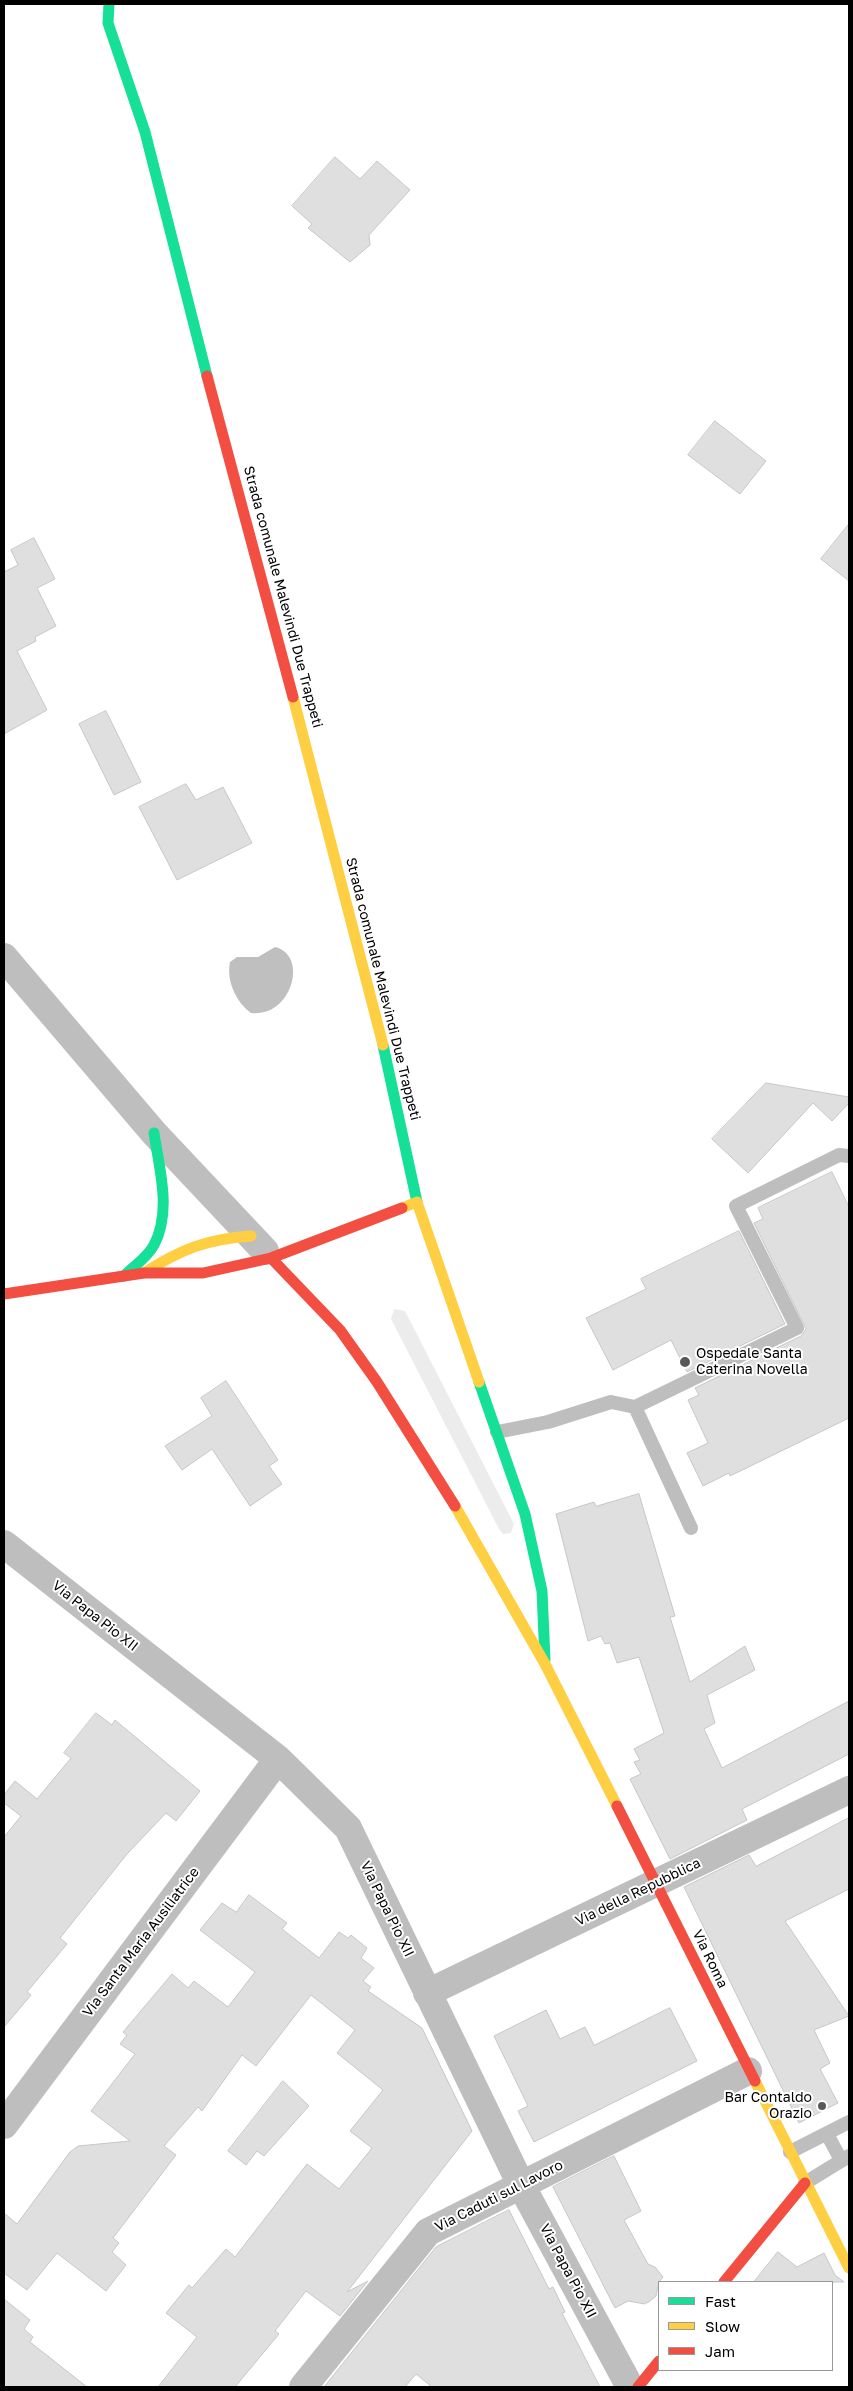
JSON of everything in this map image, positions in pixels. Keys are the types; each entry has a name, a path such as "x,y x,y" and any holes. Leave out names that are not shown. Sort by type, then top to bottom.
{"main road":[{"name":"Strada comunale Malevindi Due Trappeti","path":"109,4 108,23 145,132 186,299 250,530 386,1057 418,1202 525,1514 542,1591 545,1664"},
{"path":"124,1276 154,1246 162,1216 162,1196 154,1133"},
{"path":"4,1294 144,1273 202,1273 271,1258 418,1202"},
{"path":"144,1273 169,1256 198,1242 251,1236"},
{"name":"Via Roma","path":"271,1258 340,1330 377,1382 461,1515 545,1664 748,2071 849,2268"},
{"path":"725,2281 805,2182"},
{"path":"638,2387 658,2362"}],"street":[{"path":"4,956 154,1133 271,1258"},
{"name":"Via Papa Pio XII","path":"4,1544 278,1759 348,1828 521,2185 630,2387"},
{"name":"Via Santa Maria Ausiliatrice","path":"4,2125 278,1759"},
{"name":"Via della Repubblica","path":"427,1992 849,1790"},
{"name":"Via Caduti sul Lavoro","path":"303,2387 428,2232 748,2071"}],"lane":[{"path":"497,1432 548,1422 611,1402 635,1408 797,1328 736,1206 840,1155 849,1156"},
{"path":"635,1408 691,1528"},
{"path":"790,2152 849,2122"},
{"path":"805,2182 845,2158 827,2134"}],"shaded area":[{"path":"275,947 285,952 291,961 293,973 291,985 286,996 277,1006 265,1012 251,1013 241,1003 233,990 229,976 230,962 237,957 258,957"},
{"path":"394,1309 405,1311 514,1524 511,1533 503,1534 499,1529 391,1319"}],"building":[{"path":"335,157 360,179 377,161 410,190 369,235 370,245 350,262 308,228 312,224 292,206"},
{"path":"715,421 766,461 740,494 688,455"},
{"path":"849,524 849,581 821,559"},
{"path":"34,538 55,579 37,588 56,626 35,637 36,641 17,651 47,710 4,734 4,572 18,565 11,550"},
{"path":"106,711 141,782 114,795 79,724"},
{"path":"186,784 196,800 223,787 252,843 177,880 139,807"},
{"path":"766,1083 849,1097 849,1103 832,1121 813,1103 748,1173 712,1139"},
{"path":"832,1172 849,1207 849,1418 730,1476 729,1473 703,1486 687,1453 708,1443 688,1400 699,1395 695,1388 801,1336 806,1329 754,1223 763,1219 758,1208"},
{"path":"739,1231 785,1324 687,1372 671,1340 613,1370 586,1318 646,1289 641,1279"},
{"path":"226,1381 278,1460 269,1466 282,1484 250,1506 212,1449 182,1470 165,1446 212,1416 201,1398"},
{"path":"639,1494 675,1616 670,1617 690,1682 745,1646 755,1670 707,1695 715,1723 704,1729 722,1768 849,1701 849,1754 742,1809 747,1820 670,1859 630,1779 641,1774 634,1762 640,1760 634,1749 664,1733 639,1657 617,1663 610,1643 605,1644 601,1636 588,1641 556,1514 594,1502 596,1506"},
{"path":"96,1713 112,1725 115,1720 200,1791 176,1821 166,1813 127,1854 60,1938 67,1944 27,1992 31,1995 4,2027 4,1837 21,1816 4,1803 4,1795 15,1781 37,1799 71,1758 64,1753"},
{"path":"849,1818 849,1889 785,1921 849,2016 814,2030 830,2063 820,2069 838,2103 799,2123 684,1887 749,1855 756,1866"},
{"path":"249,1895 287,1923 282,1929 319,1958 339,1932 348,1938 351,1935 367,1948 361,1958 374,1968 363,1981 371,1987 368,1991 422,2028 472,2131 347,2292 368,2281 340,2316 306,2291 275,2331 279,2334 235,2387 158,2387 197,2337 166,2313 189,2285 192,2288 226,2249 235,2257 307,2164 339,2189 372,2148 350,2131 383,2090 337,2053 355,2030 311,1995 256,2066 242,2055 202,2111 198,2107 164,2146 176,2155 113,2238 119,2243 112,2252 126,2265 106,2291 57,2253 27,2290 4,2273 4,2213 17,2224 70,2152 78,2146 130,2141 91,2111 135,2054 120,2044 127,2035 123,2032 172,1974 188,1988 194,1981 228,2007 255,1972 200,1930 222,1903 236,1912"},
{"path":"670,2008 697,2061 534,2142 518,2111 528,2106 494,2036 546,2010 560,2039 585,2027 594,2045"},
{"path":"283,2081 309,2106 264,2156 257,2151 246,2165 228,2151"},
{"path":"614,2156 641,2211 624,2220 648,2264 655,2267 663,2277 658,2281 656,2296 645,2304 628,2301 615,2308 553,2187"},
{"path":"509,2210 549,2289 553,2287 565,2312 562,2313 600,2387 432,2387 416,2374 405,2387 324,2387 436,2247"},
{"path":"778,2252 797,2267 824,2253 835,2275 844,2282 833,2281 755,2281"},
{"path":"4,2299 30,2320 24,2329 33,2337 30,2342 87,2387 4,2387"}],"traffic: fast":[{"path":"109,4 108,23 145,132 207,376"},
{"path":"383,1045 417,1202"},
{"path":"124,1276 151,1250 159,1232 162,1218 163,1189 154,1133"},
{"path":"479,1382 525,1514 542,1591 545,1660"}],"traffic: slow":[{"path":"293,697 383,1045"},
{"path":"402,1208 417,1202 479,1382"},
{"path":"144,1273 170,1258 195,1247 235,1237 251,1236"},
{"path":"455,1506 545,1664 617,1806"},
{"path":"755,2081 849,2268"}],"traffic: jam":[{"path":"207,376 293,697"},
{"path":"4,1294 144,1273 203,1273 271,1258 402,1208"},
{"path":"271,1258 340,1330 377,1382 455,1506"},
{"path":"617,1806 755,2081"},
{"path":"725,2281 805,2183"},
{"path":"638,2387 658,2362"}],"place":[{"name":"Ospedale Santa Caterina Novella","path":"685,1362"},
{"name":"Bar Contaldo Orazio","path":"822,2106"}]}
